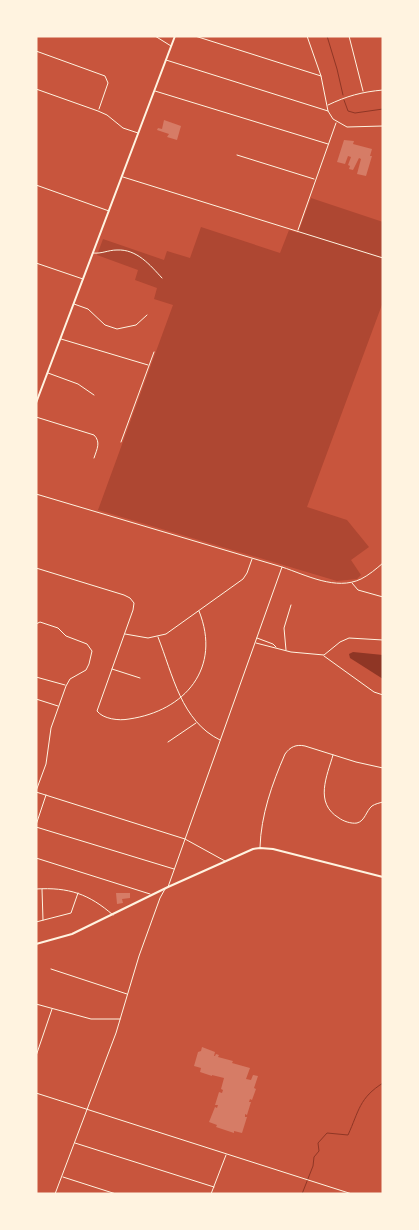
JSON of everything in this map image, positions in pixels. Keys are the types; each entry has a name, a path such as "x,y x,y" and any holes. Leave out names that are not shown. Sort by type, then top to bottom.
{"main road":[{"path":"36,403 175,36"},
{"path":"36,944 72,934 166,888 246,852 260,848 273,849 383,877"}],"street":[{"path":"155,36 171,46"},
{"path":"195,36 321,76"},
{"path":"307,36 321,76 328,111 336,122 342,126 353,128 383,126"},
{"path":"349,36 364,92"},
{"path":"36,51 105,76 108,83 98,111"},
{"path":"166,60 328,111"},
{"path":"36,89 108,115 123,128 139,133"},
{"path":"155,90 328,144"},
{"path":"327,106 339,99 364,92 383,90"},
{"path":"297,231 336,122"},
{"path":"237,155 314,180"},
{"path":"122,177 383,258"},
{"path":"36,185 109,211"},
{"path":"93,253 100,254 118,250 131,252 144,259 162,278"},
{"path":"36,263 83,279"},
{"path":"74,304 88,309 105,325 117,329 136,325 147,315"},
{"path":"60,339 149,366"},
{"path":"121,442 154,352"},
{"path":"48,372 78,384 94,395"},
{"path":"36,417 94,435 98,444 94,458"},
{"path":"36,494 334,583 352,582 364,577 383,563"},
{"path":"124,634 140,638 158,637 173,630 243,579 252,559"},
{"path":"55,1194 88,1109 160,898 174,869 282,567"},
{"path":"36,568 124,595 130,598 134,606 97,711 98,714 111,718 125,720 156,713 181,699 192,686 206,651 205,630 199,611"},
{"path":"352,582 358,590 383,597"},
{"path":"286,651 284,628 291,606"},
{"path":"36,624 40,622 58,628 66,636 82,640 90,646 91,657 86,670 70,679 66,686 49,734 46,764 36,792 185,839 226,861"},
{"path":"158,637 181,699 196,723 205,732 220,740"},
{"path":"257,638 272,644 276,648"},
{"path":"324,655 340,642 349,638 383,640"},
{"path":"256,642 286,651 324,655 374,692 383,695"},
{"path":"112,669 140,678"},
{"path":"36,677 66,686"},
{"path":"36,699 59,706"},
{"path":"168,742 196,723"},
{"path":"260,848 263,816 287,750 300,745 383,768"},
{"path":"333,754 323,792 325,800 336,816 356,823 363,819 370,808 383,802"},
{"path":"46,795 36,826 174,869"},
{"path":"36,858 152,895"},
{"path":"36,889 78,892 91,898 114,915"},
{"path":"42,889 43,921"},
{"path":"36,922 71,912 78,892"},
{"path":"51,969 127,994"},
{"path":"36,1004 91,1020 120,1019"},
{"path":"36,1056 52,1009"},
{"path":"36,1093 352,1194"},
{"path":"75,1143 214,1188"},
{"path":"211,1194 226,1154"},
{"path":"62,1176 116,1194"}],"shaded area":[{"path":"311,198 383,222 383,302 307,507 347,520 369,547 351,560 361,575 357,579 337,581 98,510 173,305 154,299 157,288 135,280 138,270 97,255 103,239 164,260 167,251 190,258 201,227 280,253 289,230 298,233"},
{"path":"353,652 383,655 383,679 350,658 349,654"}],"building":[{"path":"164,120 181,126 177,140 167,137 169,134 157,130 158,128 162,129"},
{"path":"344,140 354,141 353,144 372,149 370,156 372,156 366,176 357,174 361,159 359,158 353,170 349,169 350,166 348,165 351,157 348,156 345,164 337,162"},
{"path":"116,893 130,893 130,898 122,899 123,903 117,904"},
{"path":"202,1047 215,1052 214,1056 216,1054 219,1055 218,1057 233,1061 232,1063 250,1068 246,1079 251,1080 253,1075 258,1076 254,1088 256,1089 252,1100 250,1099 249,1102 251,1102 247,1115 245,1114 245,1117 247,1117 242,1133 234,1131 234,1133 216,1127 217,1125 209,1122 215,1107 217,1108 218,1105 215,1105 219,1092 222,1093 223,1090 221,1089 224,1078 200,1072 201,1068 194,1066 198,1052 201,1051"}],"waterway":[{"path":"327,36 343,95"},
{"path":"344,100 348,111 355,113 383,109"},
{"path":"302,1194 313,1166 314,1157 319,1151 318,1143 327,1133 348,1135 364,1100 383,1083"}]}
